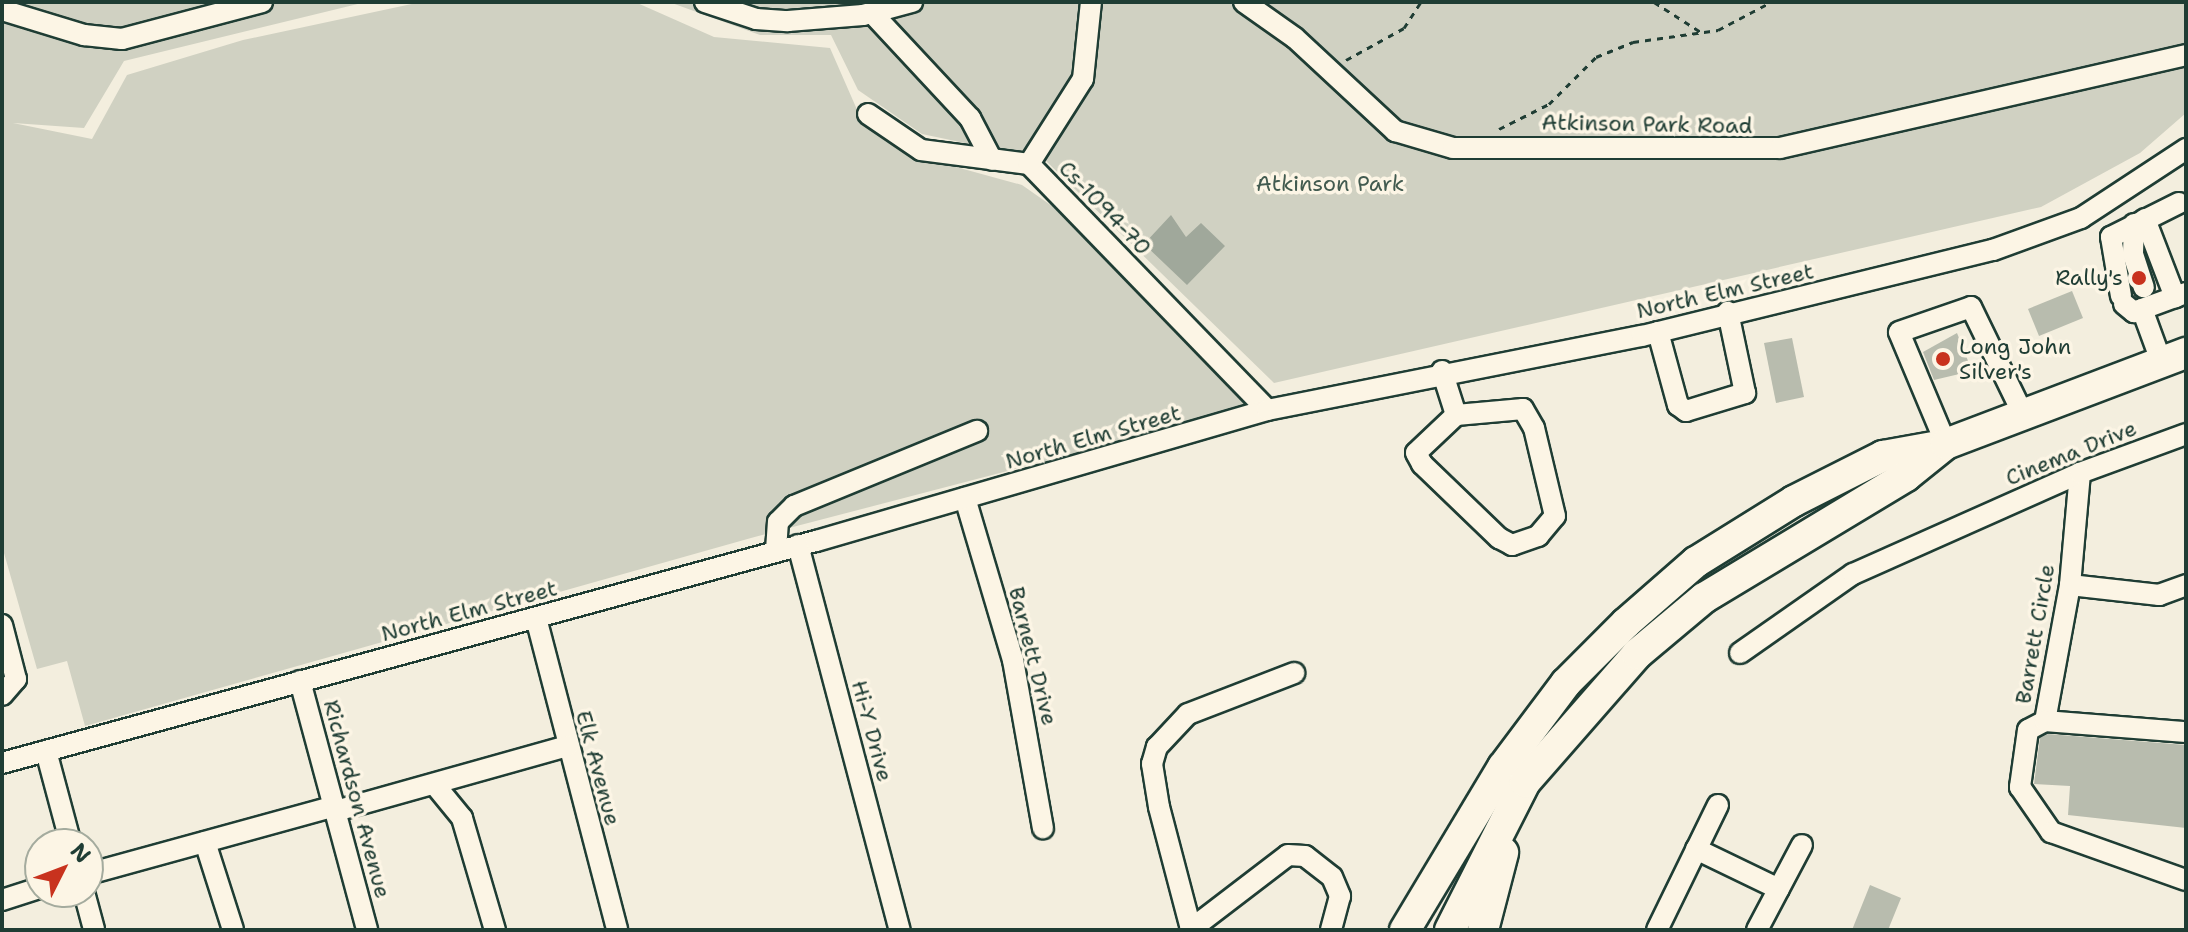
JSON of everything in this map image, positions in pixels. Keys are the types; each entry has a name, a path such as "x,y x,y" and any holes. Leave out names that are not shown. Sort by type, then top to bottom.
{"highway":[{"path":"1450,930 1525,782 1596,697 1684,614 1946,444 2022,412 2174,357"},
{"path":"1405,930 1472,815 1566,683 1696,562 1849,470 1883,456 1946,444"},
{"path":"1483,930 1525,782"},
{"path":"1417,930 1432,887"}],"street":[{"path":"2,10 84,35 122,39 262,2"},
{"path":"705,2 756,19 872,13 912,2"},
{"path":"1029,164 1083,79 1091,2"},
{"name":"Atkinson Park Road","path":"1244,2 1323,65 1382,121 1423,144 1713,152 1811,143 2186,55"},
{"path":"872,13 970,118 992,160"},
{"name":"Cs-1094-70","path":"868,114 921,150 1029,164 1267,410"},
{"name":"North Elm Street","path":"2,763 798,545 1267,410 1442,371 1658,332 1728,312 2023,242 2081,218 2154,175 2186,149"},
{"path":"2154,175 2183,208 2140,222 2109,242 2138,300 2174,357"},
{"path":"2138,300 2180,295 2140,222"},
{"path":"1946,444 1899,332 1971,307 2022,412"},
{"path":"1658,332 1678,405 1686,411 1745,393 1728,312"},
{"path":"1442,371 1456,415"},
{"path":"1523,409 1534,428 1555,516 1538,536 1512,545 1499,538 1422,464 1416,453 1456,415 1523,409"},
{"path":"776,550 778,522 794,506 977,431"},
{"name":"Cinema Drive","path":"1740,653 1853,574 1978,523 2080,473 2186,434"},
{"name":"Barrett Circle","path":"2080,473 2070,585 2045,721 2028,730 2020,787 2051,832 2186,880"},
{"name":"Barnett Drive","path":"965,498 1013,660 1043,828"},
{"name":"Hi-Y Drive","path":"798,545 900,930"},
{"path":"2070,585 2159,595 2186,585"},
{"name":"Elk Avenue","path":"536,618 617,930"},
{"path":"2,625 16,679 2,695"},
{"path":"1294,673 1188,714 1157,747 1152,764 1159,807 1190,929 1288,855 1305,856 1332,877 1340,896 1331,930"},
{"name":"Richardson Avenue","path":"300,681 367,930"},
{"path":"2045,721 2186,732"},
{"path":"104,870 335,808 435,785 568,746"},
{"path":"46,751 67,828"},
{"path":"435,785 462,818 495,930"},
{"path":"1657,930 1718,805"},
{"path":"205,842 233,930"},
{"path":"1757,930 1802,845"},
{"path":"1696,849 1779,889"},
{"path":"2,900 24,893"},
{"path":"88,908 94,930"}],"path":[{"path":"1323,65 1359,57 1404,28 1421,2"},
{"path":"1654,2 1702,32"},
{"path":"1495,131 1549,104 1596,57 1633,42 1702,32 1771,2"}],"green space":[{"path":"2,2 366,2 124,61 84,128 13,123 92,139 127,75 243,40 421,2 635,2 714,37 830,48 862,121 916,156 1022,185 1052,206 1252,407 751,538 85,726 67,661 37,669 2,546"},
{"name":"Atkinson Park","path":"669,2 2186,2 2186,113 2140,153 2041,207 1274,383 1045,160 922,134 858,90 831,35 760,35"}],"shaded area":[{"path":"1171,215 1186,237 1201,223 1225,246 1187,285 1144,244"}],"building":[{"path":"2072,291 2083,318 2039,336 2028,309"},
{"path":"1957,333 1972,371 1934,380 1923,352"},
{"path":"1792,338 1804,397 1776,403 1764,343"},
{"path":"2048,734 2186,745 2186,828 2068,815 2070,786 2034,784 2040,738"},
{"path":"1870,885 1901,898 1888,930 1852,930"}],"place":[{"name":"Rally's","path":"2139,278"},
{"name":"Long John Silver's","path":"1943,359"}]}
